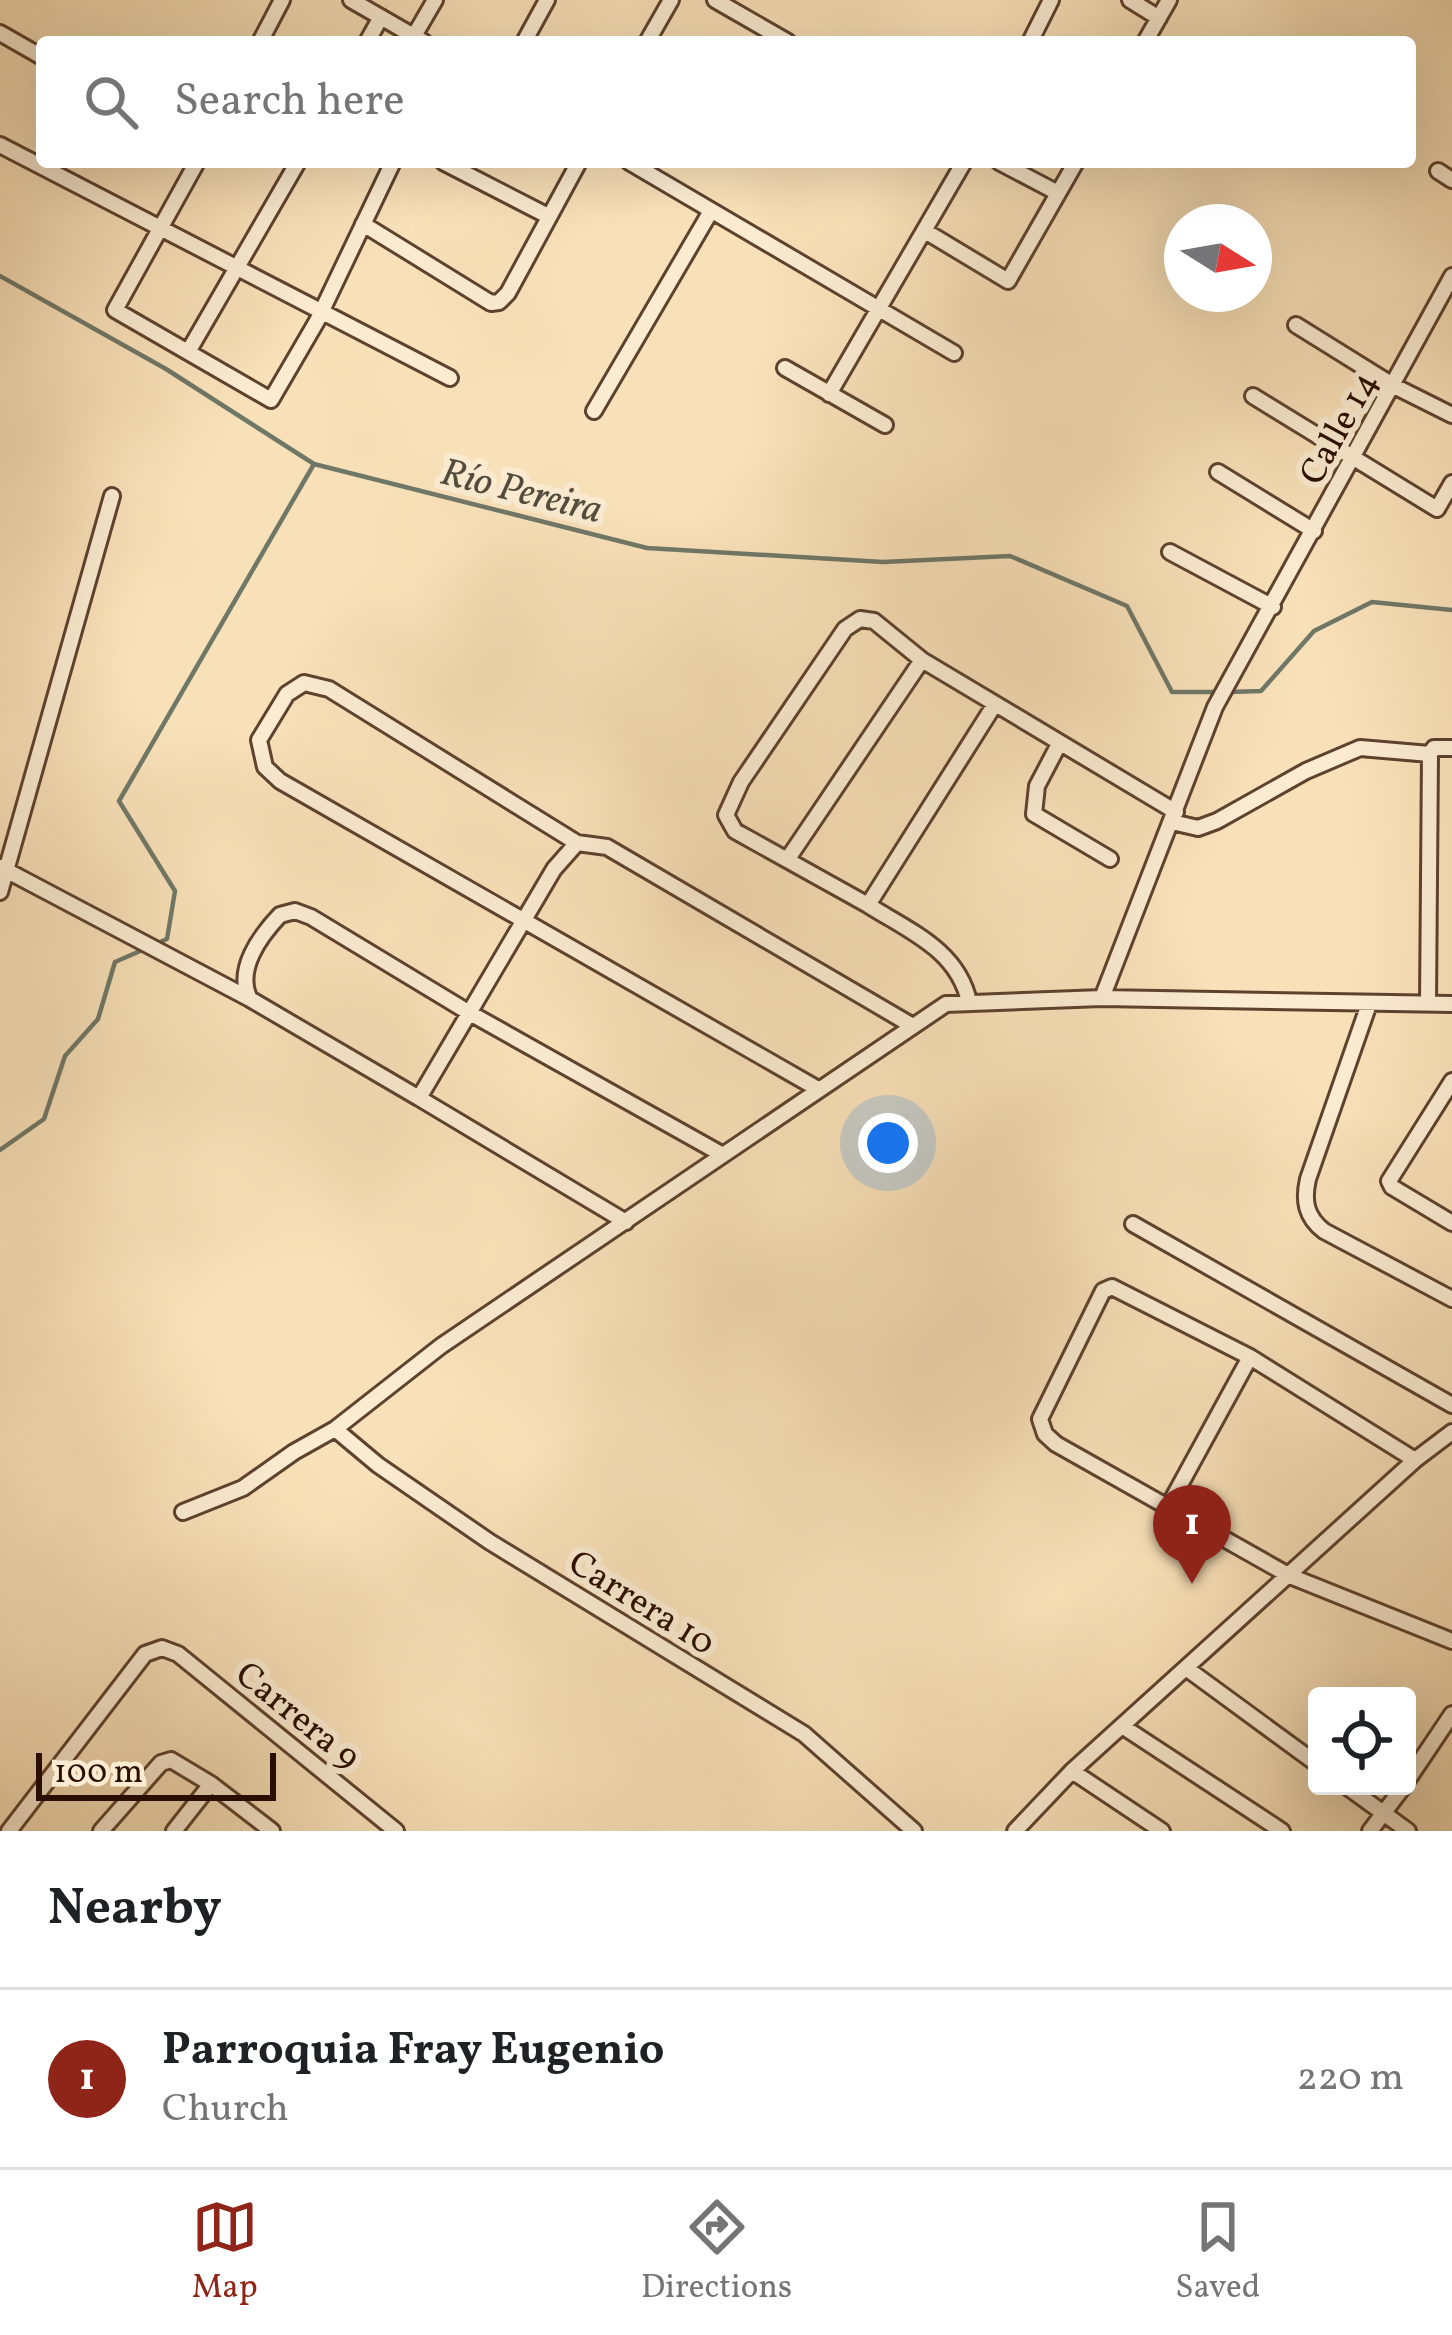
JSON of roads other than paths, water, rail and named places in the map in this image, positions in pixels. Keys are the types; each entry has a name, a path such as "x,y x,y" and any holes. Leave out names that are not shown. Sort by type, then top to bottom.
{"street":[{"path":"263,36 282,0"},
{"path":"351,0 414,36"},
{"path":"420,36 435,0"},
{"path":"527,36 547,0"},
{"path":"650,36 671,0"},
{"path":"715,0 778,36"},
{"path":"1033,36 1051,0"},
{"path":"1130,0 1159,18"},
{"path":"1148,36 1169,0"},
{"path":"370,36 381,17"},
{"path":"0,33 36,54"},
{"path":"0,145 36,164"},
{"path":"43,168 450,378"},
{"path":"194,168 115,310 271,400 321,313 390,168"},
{"path":"188,352 295,168"},
{"path":"455,168 548,216"},
{"path":"363,224 491,303 500,302 576,168"},
{"path":"639,168 954,353"},
{"path":"829,394 961,168"},
{"path":"1010,168 1058,194"},
{"path":"925,231 1008,281 1073,168"},
{"path":"1438,171 1452,180"},
{"path":"594,411 711,211"},
{"name":"Calle 14","path":"1102,998 1215,707 1452,276"},
{"path":"1435,309 1452,318"},
{"path":"1295,325 1452,416"},
{"path":"785,368 885,425"},
{"path":"1252,396 1437,509 1452,483"},
{"path":"1218,472 1315,531"},
{"path":"0,892 3,868 112,496"},
{"path":"1170,552 1273,607"},
{"path":"969,1002 958,969 945,953 727,823 728,806 754,763 845,629 856,620 874,621 922,660 1198,828 1360,748 1430,754"},
{"path":"787,860 922,660"},
{"path":"818,1090 280,781 265,767 259,740 287,694 304,683 329,688 578,843 607,847 910,1025"},
{"path":"868,905 995,704"},
{"path":"1059,743 1036,786 1034,814 1110,860"},
{"path":"1428,1004 1430,754 1434,748 1452,748"},
{"path":"419,1098 554,868 578,843"},
{"path":"3,868 250,999 626,1222"},
{"path":"250,999 245,991 248,960 271,924 280,915 295,911 723,1155"},
{"path":"183,1511 243,1488 334,1429 441,1346 946,1004 1102,998 1452,1004"},
{"path":"1369,1004 1308,1179 1305,1202 1309,1215 1324,1231 1452,1299"},
{"path":"1452,1082 1389,1180 1392,1187 1452,1223"},
{"path":"1133,1224 1452,1405"},
{"path":"1415,1460 1250,1358 1121,1289 1103,1291 1040,1419 1045,1434 1056,1444 1290,1576 1452,1641"},
{"path":"1168,1508 1250,1358"},
{"name":"Carrera 10","path":"334,1429 490,1541 804,1734 914,1831"},
{"path":"1015,1831 1072,1771 1415,1460 1452,1432"},
{"name":"Carrera 9","path":"9,1831 145,1654 162,1648 178,1654 396,1831"},
{"path":"1186,1667 1308,1757"},
{"path":"1416,1768 1452,1714"},
{"path":"1122,1726 1282,1831"},
{"path":"101,1831 161,1763 174,1760 272,1831"},
{"path":"1072,1771 1162,1831"},
{"path":"174,1831 211,1784"},
{"path":"1359,1795 1408,1831"},
{"path":"1370,1831 1398,1795"}],"waterway":[{"path":"0,276 166,369 314,464"},
{"name":"Río Pereira","path":"158,943 167,939 175,891 119,801 314,464 647,548 883,562 1010,556 1127,606 1172,692 1217,692"},
{"name":"Río Pereira","path":"1228,692 1261,691 1314,631 1372,602 1452,610"},
{"name":"Río Pereira","path":"0,1150 44,1119 65,1056 98,1019 115,962 147,948"}],"place":[{"name":"Parroquia Fray Eugenio","path":"1192,1584"}]}
